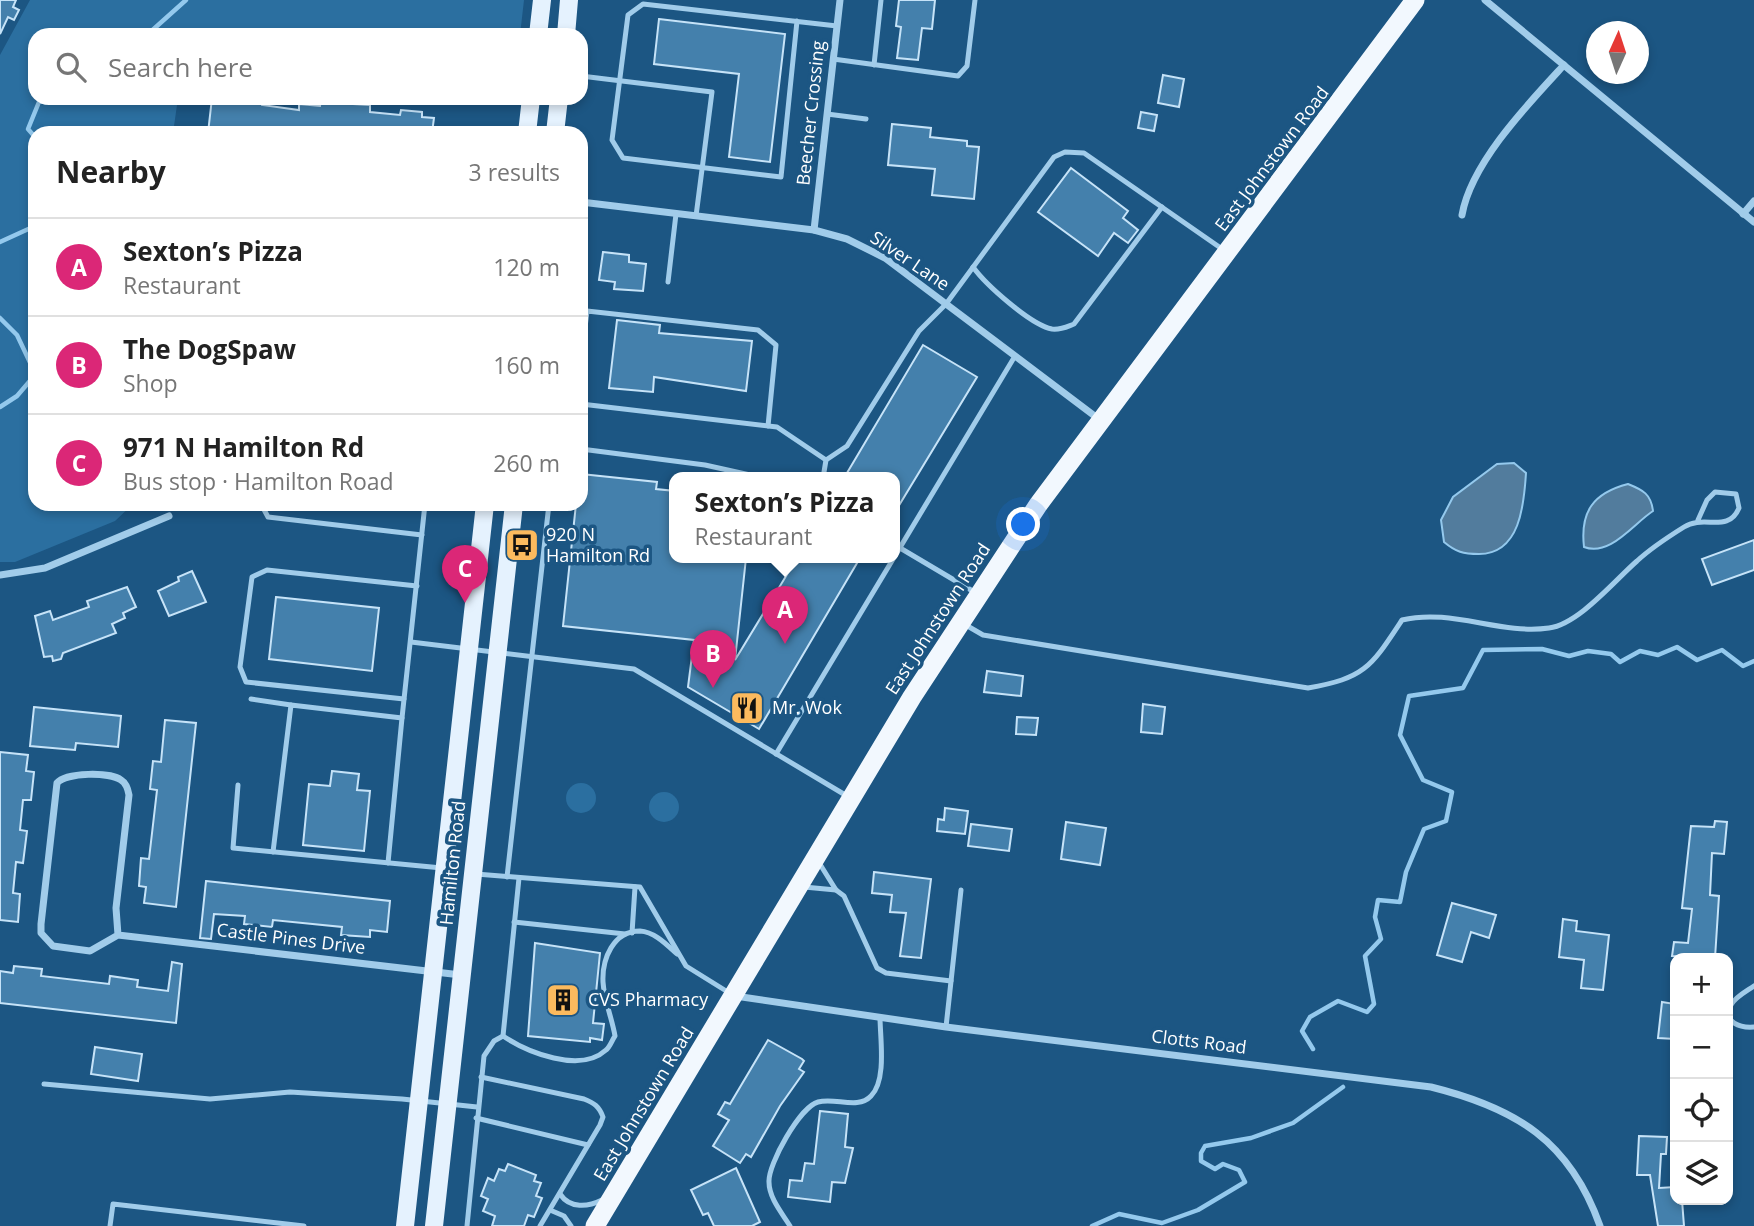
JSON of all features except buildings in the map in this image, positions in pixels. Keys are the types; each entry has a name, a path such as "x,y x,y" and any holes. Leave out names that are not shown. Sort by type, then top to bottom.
{"highway":[{"name":"East Johnstown Road","path":"595,1226 851,799 961,622 1038,505 1415,0"}],"main road":[{"path":"539,28 542,0"},
{"path":"567,28 569,0"},
{"path":"528,126 530,105"},
{"path":"556,126 558,105"},
{"name":"Hamilton Road","path":"405,1226 484,511"},
{"name":"Hamilton Road","path":"434,1226 513,511"}],"street":[{"name":"Beecher Crossing","path":"814,230 840,0"},
{"path":"1485,0 1754,222"},
{"path":"1462,215 1466,192 1477,171 1564,65"},
{"path":"1743,214 1754,201"},
{"name":"Silver Lane","path":"588,203 814,230 847,239 885,258 1102,421"},
{"path":"0,575 45,568 169,516"},
{"path":"69,774 114,777 127,787 129,794 116,908 118,935 90,951 53,946 41,933 57,783 69,774"},
{"name":"Castle Pines Drive","path":"118,935 461,975"},
{"name":"Clotts Road","path":"734,996 946,1027 1431,1087 1475,1098 1517,1117 1544,1137 1567,1161 1590,1196 1600,1226"}],"lane":[{"path":"874,65 881,0"},
{"path":"833,59 958,76 967,66 975,0"},
{"path":"797,21 781,177 624,158 612,140 628,15 643,4 797,21 837,26"},
{"path":"588,77 712,92 696,216"},
{"path":"827,114 866,119"},
{"path":"824,472 826,460 847,446 919,331 946,304 1054,157 1065,152 1084,153 1228,253"},
{"path":"973,267 985,284 1044,327 1064,328 1074,324 1162,207"},
{"path":"668,282 676,214"},
{"path":"588,311 758,330 776,345 768,426"},
{"path":"900,552 1015,356"},
{"path":"588,405 777,427 826,460"},
{"path":"588,450 705,464 739,472"},
{"path":"961,622 983,635 1308,688 1355,676 1372,665 1402,621 1424,615 1509,630 1552,628 1576,615 1638,560 1698,520 1707,500 1715,492 1736,495 1739,508 1730,521 1721,523 1698,520"},
{"path":"265,511 268,517 422,535"},
{"path":"388,863 424,511"},
{"path":"507,877 548,511"},
{"path":"902,549 979,595"},
{"path":"776,754 893,563"},
{"path":"404,699 246,682 240,667 252,577 267,570 417,586"},
{"path":"411,642 634,669 851,799"},
{"path":"251,699 402,718"},
{"path":"273,852 291,705"},
{"path":"238,785 233,848 445,869"},
{"path":"816,858 836,890 844,896 877,968 887,973 951,981"},
{"path":"473,874 640,887 686,967 734,996"},
{"path":"503,1035 519,878"},
{"path":"798,886 836,890"},
{"path":"629,934 635,887"},
{"path":"946,1027 961,890"},
{"path":"514,922 629,934"},
{"path":"503,1035 541,1056 565,1060 586,1059 606,1051 615,1036 603,984 605,959 613,943 629,934 642,931 659,938 681,959"},
{"path":"1754,986 1734,1002 1729,1013 1730,1020 1737,1026 1754,1027"},
{"path":"790,1226 770,1192 771,1167 804,1110 815,1102 865,1101 873,1095 879,1083 880,1017"},
{"path":"467,1226 484,1056 494,1041 503,1035"},
{"path":"481,1077 594,1103 603,1117 540,1226"},
{"path":"44,1084 210,1099 290,1092 477,1107"},
{"path":"476,1118 588,1145"},
{"path":"560,1194 571,1204 583,1206 615,1194"},
{"path":"110,1226 113,1203 304,1226"},
{"path":"550,1210 564,1216 571,1226"}],"shaded area":[{"path":"30,0 524,0 521,28 28,28 28,105 177,105 174,126 28,126 28,511 126,511 115,521 15,562 0,562 0,55"},
{"path":"1514,463 1526,473 1521,513 1511,537 1493,552 1479,554 1464,553 1444,542 1441,520 1453,497 1497,464"},
{"path":"1628,484 1645,493 1653,511 1612,543 1594,549 1584,547 1584,524 1591,506 1606,493"},
{"path":"581,783 591,788 596,798 591,808 581,813 571,808 566,798 571,788"},
{"path":"664,792 670,793 678,801 678,813 670,821 664,822 658,821 650,813 649,807 650,801 658,793"}],"waterway":[{"path":"155,28 186,0"},
{"path":"29,126 38,105"},
{"path":"0,242 28,229"},
{"path":"0,318 17,335 28,358"},
{"path":"0,407 17,396 28,383"},
{"path":"1313,1049 1302,1031 1310,1017 1338,1001 1367,1012 1374,1004 1365,956 1381,939 1375,917 1378,900 1400,902 1406,872 1424,829 1446,821 1452,792 1423,780 1400,735 1409,696 1463,688 1483,650 1542,649 1569,656 1588,651 1611,654 1620,662 1640,651 1658,655 1677,647 1697,660 1722,650 1743,666 1754,661"},
{"path":"1092,1226 1119,1214 1162,1223 1198,1210 1245,1182 1239,1170 1223,1164 1215,1169 1201,1161 1205,1146 1251,1138 1293,1123 1343,1087"}],"place":[{"name":"920 N Hamilton Rd","path":"522,545"},
{"name":"971 N Hamilton Rd","path":"465,603"},
{"name":"Sexton’s Pizza","path":"785,644"},
{"name":"The DogSpaw","path":"713,688"},
{"name":"Mr. Wok","path":"747,708"},
{"name":"CVS Pharmacy","path":"563,1000"}]}
